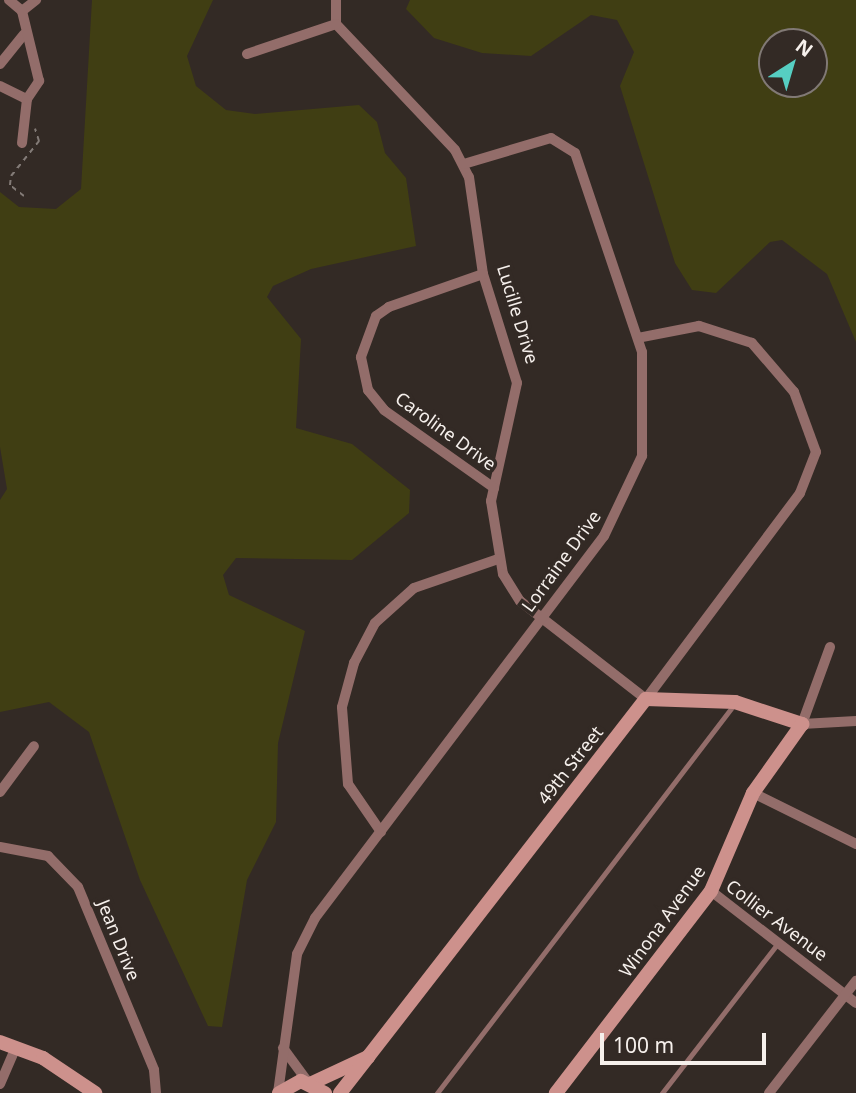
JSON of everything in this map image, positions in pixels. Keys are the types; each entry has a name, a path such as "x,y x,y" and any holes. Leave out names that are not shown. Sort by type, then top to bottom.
{"street":[{"path":"9,0 22,11 24,34 40,70 27,99 22,143"},
{"path":"22,11 36,0"},
{"path":"336,0 336,24 464,164"},
{"path":"247,54 336,24"},
{"path":"0,64 24,34"},
{"path":"0,86 27,99"},
{"name":"Lorraine Drive","path":"279,1093 297,954 315,919 604,536 642,456 647,408 638,338 575,153 564,142 551,138 464,164"},
{"name":"Lucille Drive","path":"464,164 483,274 517,383 494,488 498,559 520,601 646,699"},
{"name":"Caroline Drive","path":"483,274 389,307 376,316 361,356 368,390 384,410 494,488"},
{"name":"49th Street","path":"340,1093 360,1076 368,1057 646,699 800,493 816,452 798,401 766,355 724,330 699,326 638,338"},
{"path":"381,832 348,784 342,707 354,663 375,623 414,588 498,559"},
{"name":"Winona Avenue","path":"556,1093 711,891 753,793 802,724 830,647"},
{"path":"646,699 736,702 802,724 856,721"},
{"path":"0,792 34,746"},
{"path":"753,793 856,844"},
{"name":"Jean Drive","path":"0,847 47,856 78,887 154,1070 156,1093"},
{"name":"Collier Avenue","path":"711,891 856,1003"},
{"path":"769,1093 856,982"},
{"path":"0,1042 16,1047 95,1093"},
{"path":"0,1084 16,1047"},
{"path":"283,1048 310,1082 325,1093"},
{"name":"49th Street","path":"279,1093 368,1057"},
{"path":"353,1093 360,1076"}],"lane":[{"path":"437,1093 736,702"},
{"path":"662,1093 778,943"}],"path":[{"path":"24,126 35,128 39,141 11,176 10,185 24,196"}],"shaded area":[{"path":"92,0 213,0 187,56 196,86 226,110 255,114 359,105 377,122 385,153 406,178 416,246 311,269 273,286 267,297 301,339 296,428 352,444 410,490 409,513 352,560 236,558 223,575 229,595 305,631 278,743 276,822 247,880 222,1027 208,1026 140,880 89,732 49,702 0,712 0,500 7,489 0,447 0,192 19,207 56,209 81,189"},
{"path":"410,0 856,0 856,342 827,274 782,240 770,242 716,293 692,290 675,263 620,86 634,52 617,20 591,15 531,56 482,53 434,38 406,9"}]}
